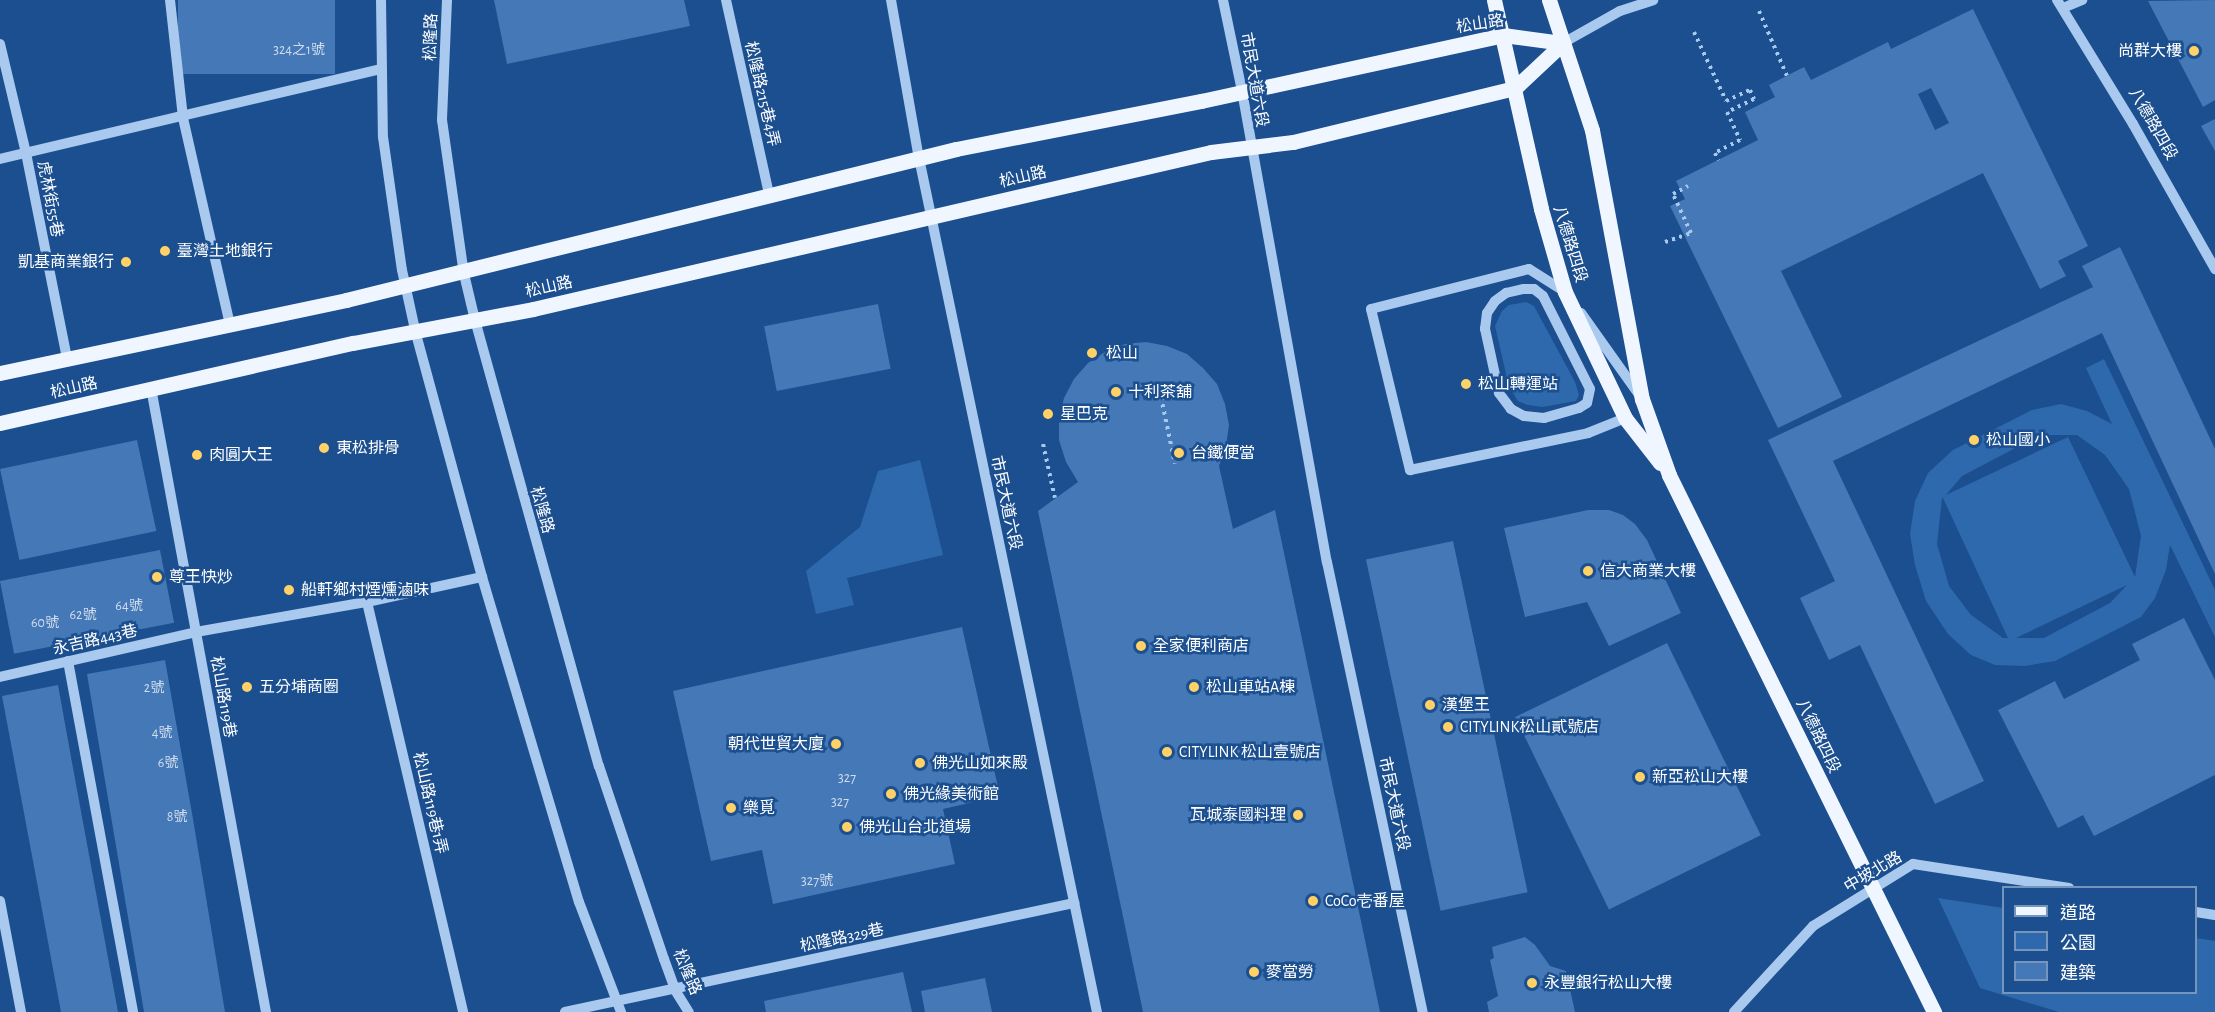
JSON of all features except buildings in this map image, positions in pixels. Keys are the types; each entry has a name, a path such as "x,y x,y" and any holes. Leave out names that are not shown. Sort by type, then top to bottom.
{"main road":[{"name":"八德路四段","path":"1494,0 1540,209 1565,292 1625,418 1669,475"},
{"name":"八德路四段","path":"1549,0 1592,130 1642,399 1669,475 1933,1012"},
{"name":"松山路","path":"0,373 230,325 405,285 920,158 1503,35 1563,43"},
{"name":"松山路","path":"0,423 416,330 533,309 1211,152 1293,142 1515,88 1563,43"}],"street":[{"path":"170,0 183,118 230,325"},
{"path":"381,0 383,137 405,285 482,577 579,902 621,1012"},
{"name":"松隆路","path":"447,0 442,120 464,270 475,320 599,766 675,990 689,1012"},
{"name":"松隆路215巷4弄","path":"726,0 769,194"},
{"name":"市民大道六段","path":"891,0 920,158 1097,1012"},
{"name":"市民大道六段","path":"1223,0 1242,91 1250,147 1327,562 1423,1012"},
{"path":"1563,43 1620,11 1653,0"},
{"path":"2060,4 2082,0"},
{"name":"八德路四段","path":"2060,4 2133,124 2215,269"},
{"name":"虎林街55巷","path":"0,44 26,153 67,359"},
{"path":"0,159 183,118 382,69"},
{"path":"1625,418 1588,433 1410,470 1371,309 1529,269 1565,292 1642,399"},
{"path":"1534,289 1543,296 1591,395 1587,403 1580,408 1544,418 1524,416 1511,409 1499,393 1485,329 1487,313 1495,301 1506,292 1534,289"},
{"name":"松山路119巷","path":"151,388 266,1012"},
{"path":"196,632 367,602 482,577"},
{"name":"松山路119巷1弄","path":"367,602 463,1012"},
{"name":"永吉路443巷","path":"0,676 196,632"},
{"path":"68,661 133,1012"},
{"name":"中坡北路","path":"1734,1012 1813,926 1914,864 2056,886"},
{"path":"0,901 21,1012"},
{"name":"松隆路329巷","path":"565,1012 1074,903"},
{"path":"2197,912 2215,915"}],"path":[{"path":"1759,10 1786,76"},
{"path":"1694,32 1726,101 1750,90 1754,99 1727,112 1740,140 1715,153 1718,160"},
{"path":"1665,242 1691,233 1673,194 1688,186"},
{"path":"1161,397 1175,464"},
{"path":"1043,444 1055,498"}],"green space":[{"path":"1526,302 1534,306 1575,382 1579,395 1576,401 1542,407 1528,405 1518,401 1509,387 1495,326 1502,311 1509,305"},
{"path":"2104,359 2215,590 2215,637 2170,545 2166,570 2155,598 2141,617 2055,661 2025,666 1995,665 1971,655 1948,634 1926,601 1915,565 1910,534 1915,501 1928,473 1953,450 2032,410 2061,404 2087,411 2112,424 2086,368","holes":["2040,435 2077,435 2105,455 2129,489 2141,536 2135,577 2068,437 1946,495 1962,476","1943,498 2008,638 2003,638 1971,615 1949,586 1937,544","2127,585 2110,603 2044,638 2016,638"]},
{"path":"920,460 943,555 847,578 854,605 816,614 806,571 860,527 878,471"},
{"path":"1938,898 2002,908 2002,994 2197,994 2197,938 2215,941 2215,1012 2059,1012 1980,988"}],"place":[{"name":"尚群大樓","path":"2194,51"},
{"name":"臺灣土地銀行","path":"165,251"},
{"name":"凱基商業銀行","path":"126,262"},
{"name":"松山","path":"1092,353"},
{"name":"松山轉運站","path":"1466,384"},
{"name":"十利茶舖","path":"1116,392"},
{"name":"星巴克","path":"1048,414"},
{"name":"松山國小","path":"1974,440"},
{"name":"東松排骨","path":"324,448"},
{"name":"台鐵便當","path":"1179,453"},
{"name":"肉圓大王","path":"197,455"},
{"name":"信大商業大樓","path":"1588,571"},
{"name":"尊王快炒","path":"157,577"},
{"name":"船軒鄉村煙燻滷味","path":"289,590"},
{"name":"全家便利商店","path":"1141,646"},
{"name":"五分埔商圈","path":"247,687"},
{"name":"松山車站A棟","path":"1194,687"},
{"name":"漢堡王","path":"1430,705"},
{"name":"CITYLINK松山貳號店","path":"1448,727"},
{"name":"朝代世貿大廈","path":"836,744"},
{"name":"CITYLINK 松山壹號店","path":"1167,752"},
{"name":"佛光山如來殿","path":"920,763"},
{"name":"新亞松山大樓","path":"1640,777"},
{"name":"佛光緣美術館","path":"891,794"},
{"name":"樂覓","path":"731,808"},
{"name":"瓦城泰國料理","path":"1298,815"},
{"name":"佛光山台北道場","path":"847,827"},
{"name":"CoCo壱番屋","path":"1313,901"},
{"name":"麥當勞","path":"1254,972"},
{"name":"永豐銀行松山大樓","path":"1532,983"}]}
